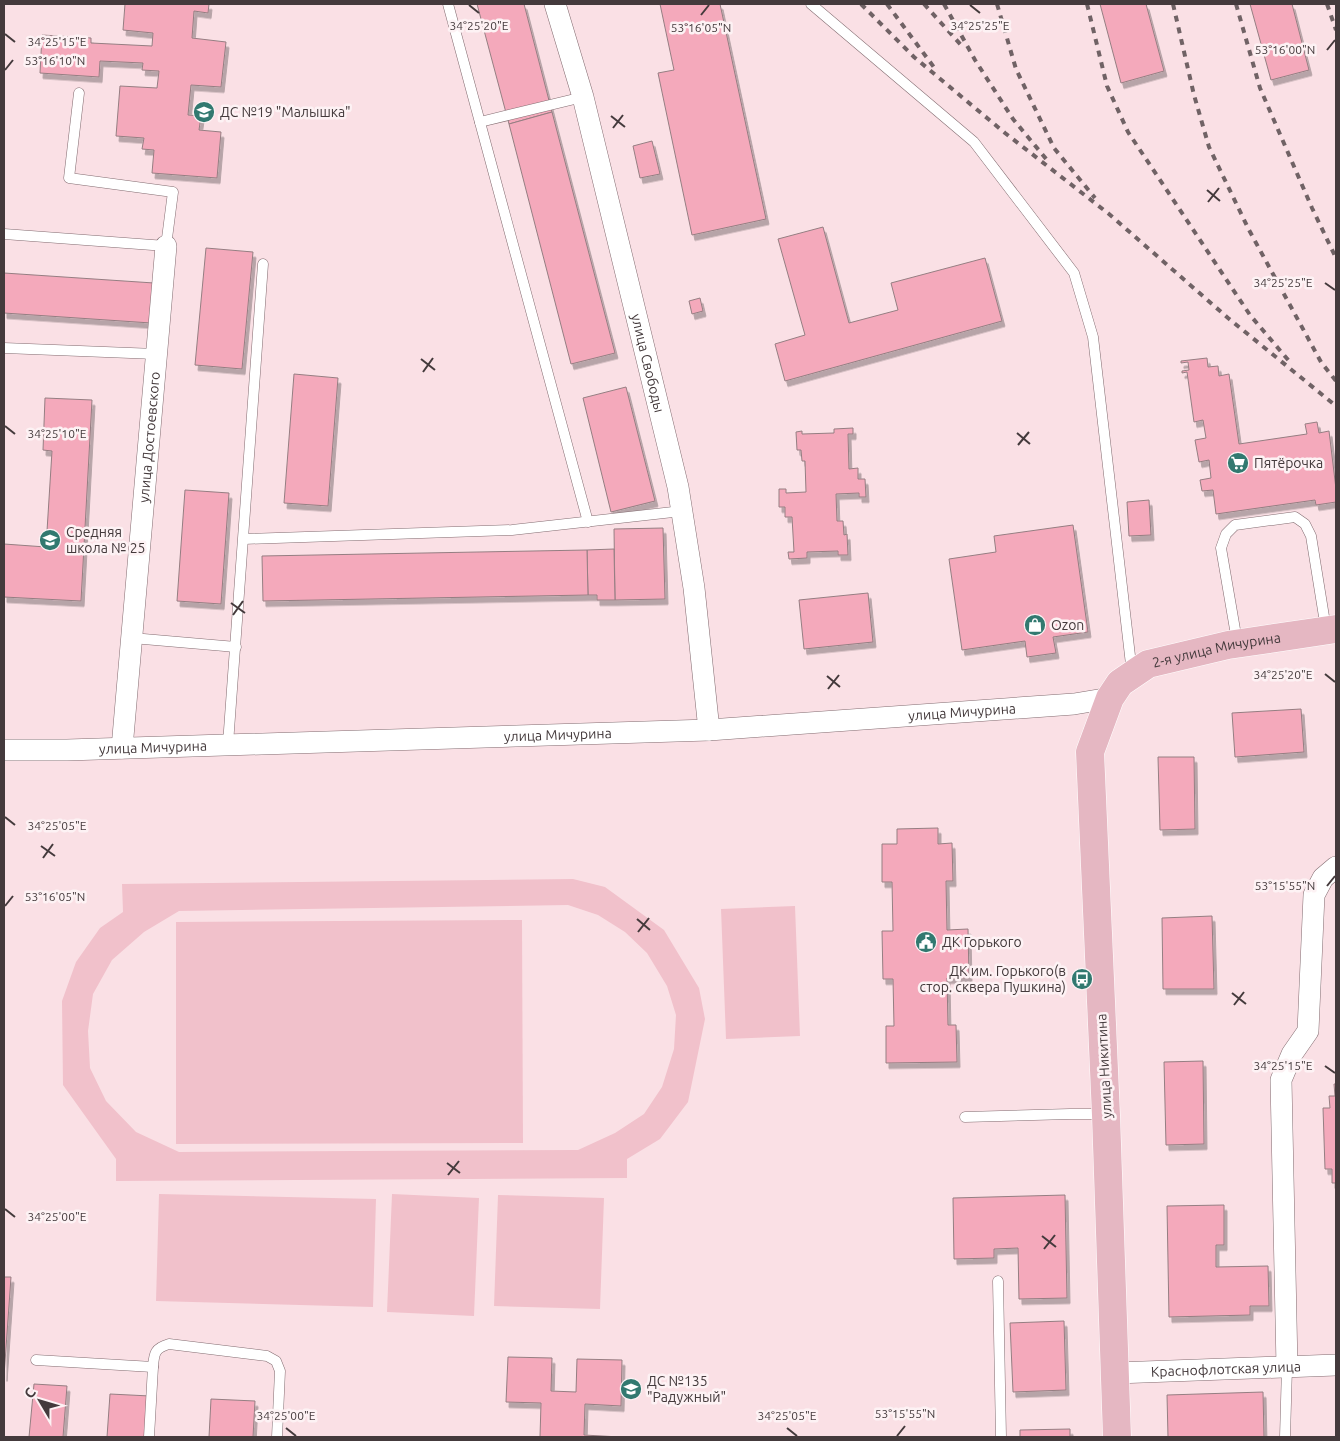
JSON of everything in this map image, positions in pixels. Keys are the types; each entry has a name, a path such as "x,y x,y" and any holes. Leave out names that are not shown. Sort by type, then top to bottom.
{"main road":[{"name":"2-я улица Мичурина","path":"1110,698 1120,683 1132,674 1148,664 1164,659 1238,644 1331,630"},
{"name":"улица Никитина","path":"1110,698 1090,752 1106,1114 1117,1437"}],"street":[{"name":"улица Свободы","path":"555,4 582,97 675,477 694,588 709,730"},
{"name":"улица Достоевского","path":"122,748 166,246"},
{"name":"улица Мичурина","path":"4,750 709,730 1074,704 1110,698"},
{"path":"1287,1366 1281,1080 1292,1054 1308,1031 1314,895 1323,878 1336,867"},
{"name":"Краснофлотская улица","path":"1116,1373 1336,1365"}],"lane":[{"path":"448,4 588,522"},
{"path":"811,4 974,142 1074,273 1093,337 1132,674"},
{"path":"4,234 166,246 173,192 69,178 79,93"},
{"path":"480,122 582,97"},
{"path":"228,744 263,264"},
{"path":"4,348 156,354"},
{"path":"244,538 512,530 682,511"},
{"path":"1238,644 1221,548 1226,534 1235,525 1294,518 1305,524 1311,536 1331,630"},
{"path":"132,638 236,647"},
{"path":"966,1118 1106,1114"},
{"path":"998,1280 1001,1437"},
{"path":"149,1437 154,1355 160,1346 170,1344 267,1356 276,1361 280,1371 276,1437"},
{"path":"36,1360 153,1367"},
{"path":"1285,1437 1287,1366"}],"shaded area":[{"path":"573,879 605,887 664,930 699,988 705,1019 688,1102 660,1139 627,1159 627,1178 116,1181 116,1159 63,1085 62,1001 76,962 100,928 123,912 122,884","holes":["568,905 598,915 625,932 647,953 667,986 676,1015 674,1049 662,1087 644,1114 615,1133 578,1150 179,1152 136,1132 106,1101 90,1068 88,1031 93,994 112,960 144,932 179,911"]},
{"path":"795,906 800,1036 726,1039 721,909"},
{"path":"522,920 523,1143 176,1144 176,922"},
{"path":"159,1194 376,1199 373,1307 156,1301"},
{"path":"392,1194 479,1198 474,1316 387,1312"},
{"path":"498,1195 604,1198 600,1309 494,1306"}],"building":[{"path":"125,4 209,4 208,13 194,11 192,38 226,42 221,87 191,85 188,115 201,116 199,130 221,132 217,178 152,173 154,150 142,149 144,138 116,136 120,86 157,88 159,71 142,70 143,63 100,61 99,77 40,73 42,35 91,38 91,43 152,46 153,33 123,30"},
{"path":"477,4 524,4 552,112 509,124"},
{"path":"660,4 720,4 766,219 692,235 658,73 674,70"},
{"path":"1100,4 1146,4 1164,71 1121,83"},
{"path":"1250,4 1292,4 1309,70 1271,80"},
{"path":"552,112 615,353 571,364 509,124"},
{"path":"652,141 660,174 640,178 633,146"},
{"path":"823,227 849,323 898,310 891,283 985,258 1002,321 785,381 775,344 805,335 778,239"},
{"path":"206,248 253,252 242,369 195,365"},
{"path":"4,273 154,283 151,323 4,313"},
{"path":"700,298 703,311 692,314 689,301"},
{"path":"1207,358 1208,367 1218,366 1219,376 1229,374 1239,444 1307,434 1305,424 1317,422 1319,433 1329,431 1336,502 1316,505 1315,500 1216,514 1213,490 1202,491 1200,480 1211,478 1209,460 1199,462 1195,440 1206,438 1203,420 1194,422 1187,372 1182,373 1182,371 1189,370 1188,362 1181,363 1181,361"},
{"path":"294,374 338,378 328,506 284,503"},
{"path":"626,387 655,501 611,512 583,398"},
{"path":"45,398 92,400 81,601 4,597 4,544 46,547 52,451 43,450"},
{"path":"853,428 853,434 848,434 849,469 858,468 858,479 865,479 866,497 859,497 859,493 836,494 837,521 843,521 844,535 847,534 848,555 838,555 838,551 807,552 807,558 789,559 788,552 794,552 792,517 785,517 785,507 779,507 779,489 786,489 786,493 806,492 805,461 802,461 801,450 797,450 796,432 802,431 802,434 834,433 834,429"},
{"path":"185,490 229,493 221,604 177,601"},
{"path":"1149,500 1151,535 1129,536 1127,502"},
{"path":"1073,525 1088,632 1053,637 1056,653 1027,657 1025,641 962,650 949,559 996,552 994,536"},
{"path":"663,528 665,599 615,600 614,529"},
{"path":"614,549 615,600 597,600 597,595 588,595 587,550"},
{"path":"587,550 588,595 263,601 262,556"},
{"path":"868,593 873,642 804,649 799,600"},
{"path":"1301,709 1304,752 1235,757 1232,713"},
{"path":"1158,757 1194,757 1195,829 1160,830"},
{"name":"ДК Горького","path":"938,828 938,844 952,843 953,881 946,881 947,930 968,929 969,978 947,978 948,1025 956,1025 957,1062 886,1063 886,1026 894,1026 893,979 883,979 882,931 893,931 892,882 882,882 882,844 897,844 897,829"},
{"path":"1212,916 1214,989 1163,989 1162,918"},
{"path":"1203,1061 1204,1144 1166,1145 1164,1062"},
{"path":"1334,1084 1336,1084 1336,1183 1332,1183 1332,1169 1325,1169 1323,1108 1330,1108 1329,1096 1335,1096"},
{"path":"1065,1195 1067,1298 1019,1299 1018,1248 994,1249 994,1258 954,1259 953,1198"},
{"path":"1224,1205 1224,1245 1216,1245 1216,1267 1268,1266 1269,1306 1250,1306 1250,1315 1169,1317 1167,1206"},
{"path":"4,1277 11,1277 4,1376"},
{"path":"1064,1321 1066,1390 1013,1392 1010,1323"},
{"path":"508,1357 552,1358 551,1391 576,1392 577,1359 622,1360 621,1406 585,1404 584,1435 620,1437 540,1437 541,1403 506,1402"},
{"path":"34,1384 67,1386 63,1437 29,1437"},
{"path":"1263,1392 1264,1437 1168,1437 1167,1395"},
{"path":"110,1394 150,1396 147,1437 107,1437"},
{"path":"211,1399 255,1401 253,1437 209,1437"},
{"path":"1070,1429 1070,1437 1020,1437 1020,1430"}],"railway":[{"path":"861,4 914,57 1005,133 1109,214 1228,318 1336,406"},
{"path":"887,4 936,70"},
{"path":"924,4 961,45"},
{"path":"944,4 975,60 1013,119 1047,160"},
{"path":"997,4 1016,69 1054,148 1095,198"},
{"path":"1087,4 1107,86 1128,132 1250,315 1289,361"},
{"path":"1173,4 1194,95 1209,147 1249,230 1321,362 1336,381"},
{"path":"1236,4 1260,88 1312,208 1336,258"},
{"path":"1327,4 1336,30"}],"place":[{"name":"ДС №19 \"Малышка\"","path":"204,112"},
{"name":"Пятёрочка","path":"1238,463"},
{"name":"Средняя школа № 25","path":"50,540"},
{"name":"Ozon","path":"1035,625"},
{"name":"ДК Горького","path":"926,942"},
{"name":"ДК им. Горького(в стор. сквера Пушкина)","path":"1082,979"},
{"name":"ДС №135 \"Радужный\"","path":"631,1389"}]}
